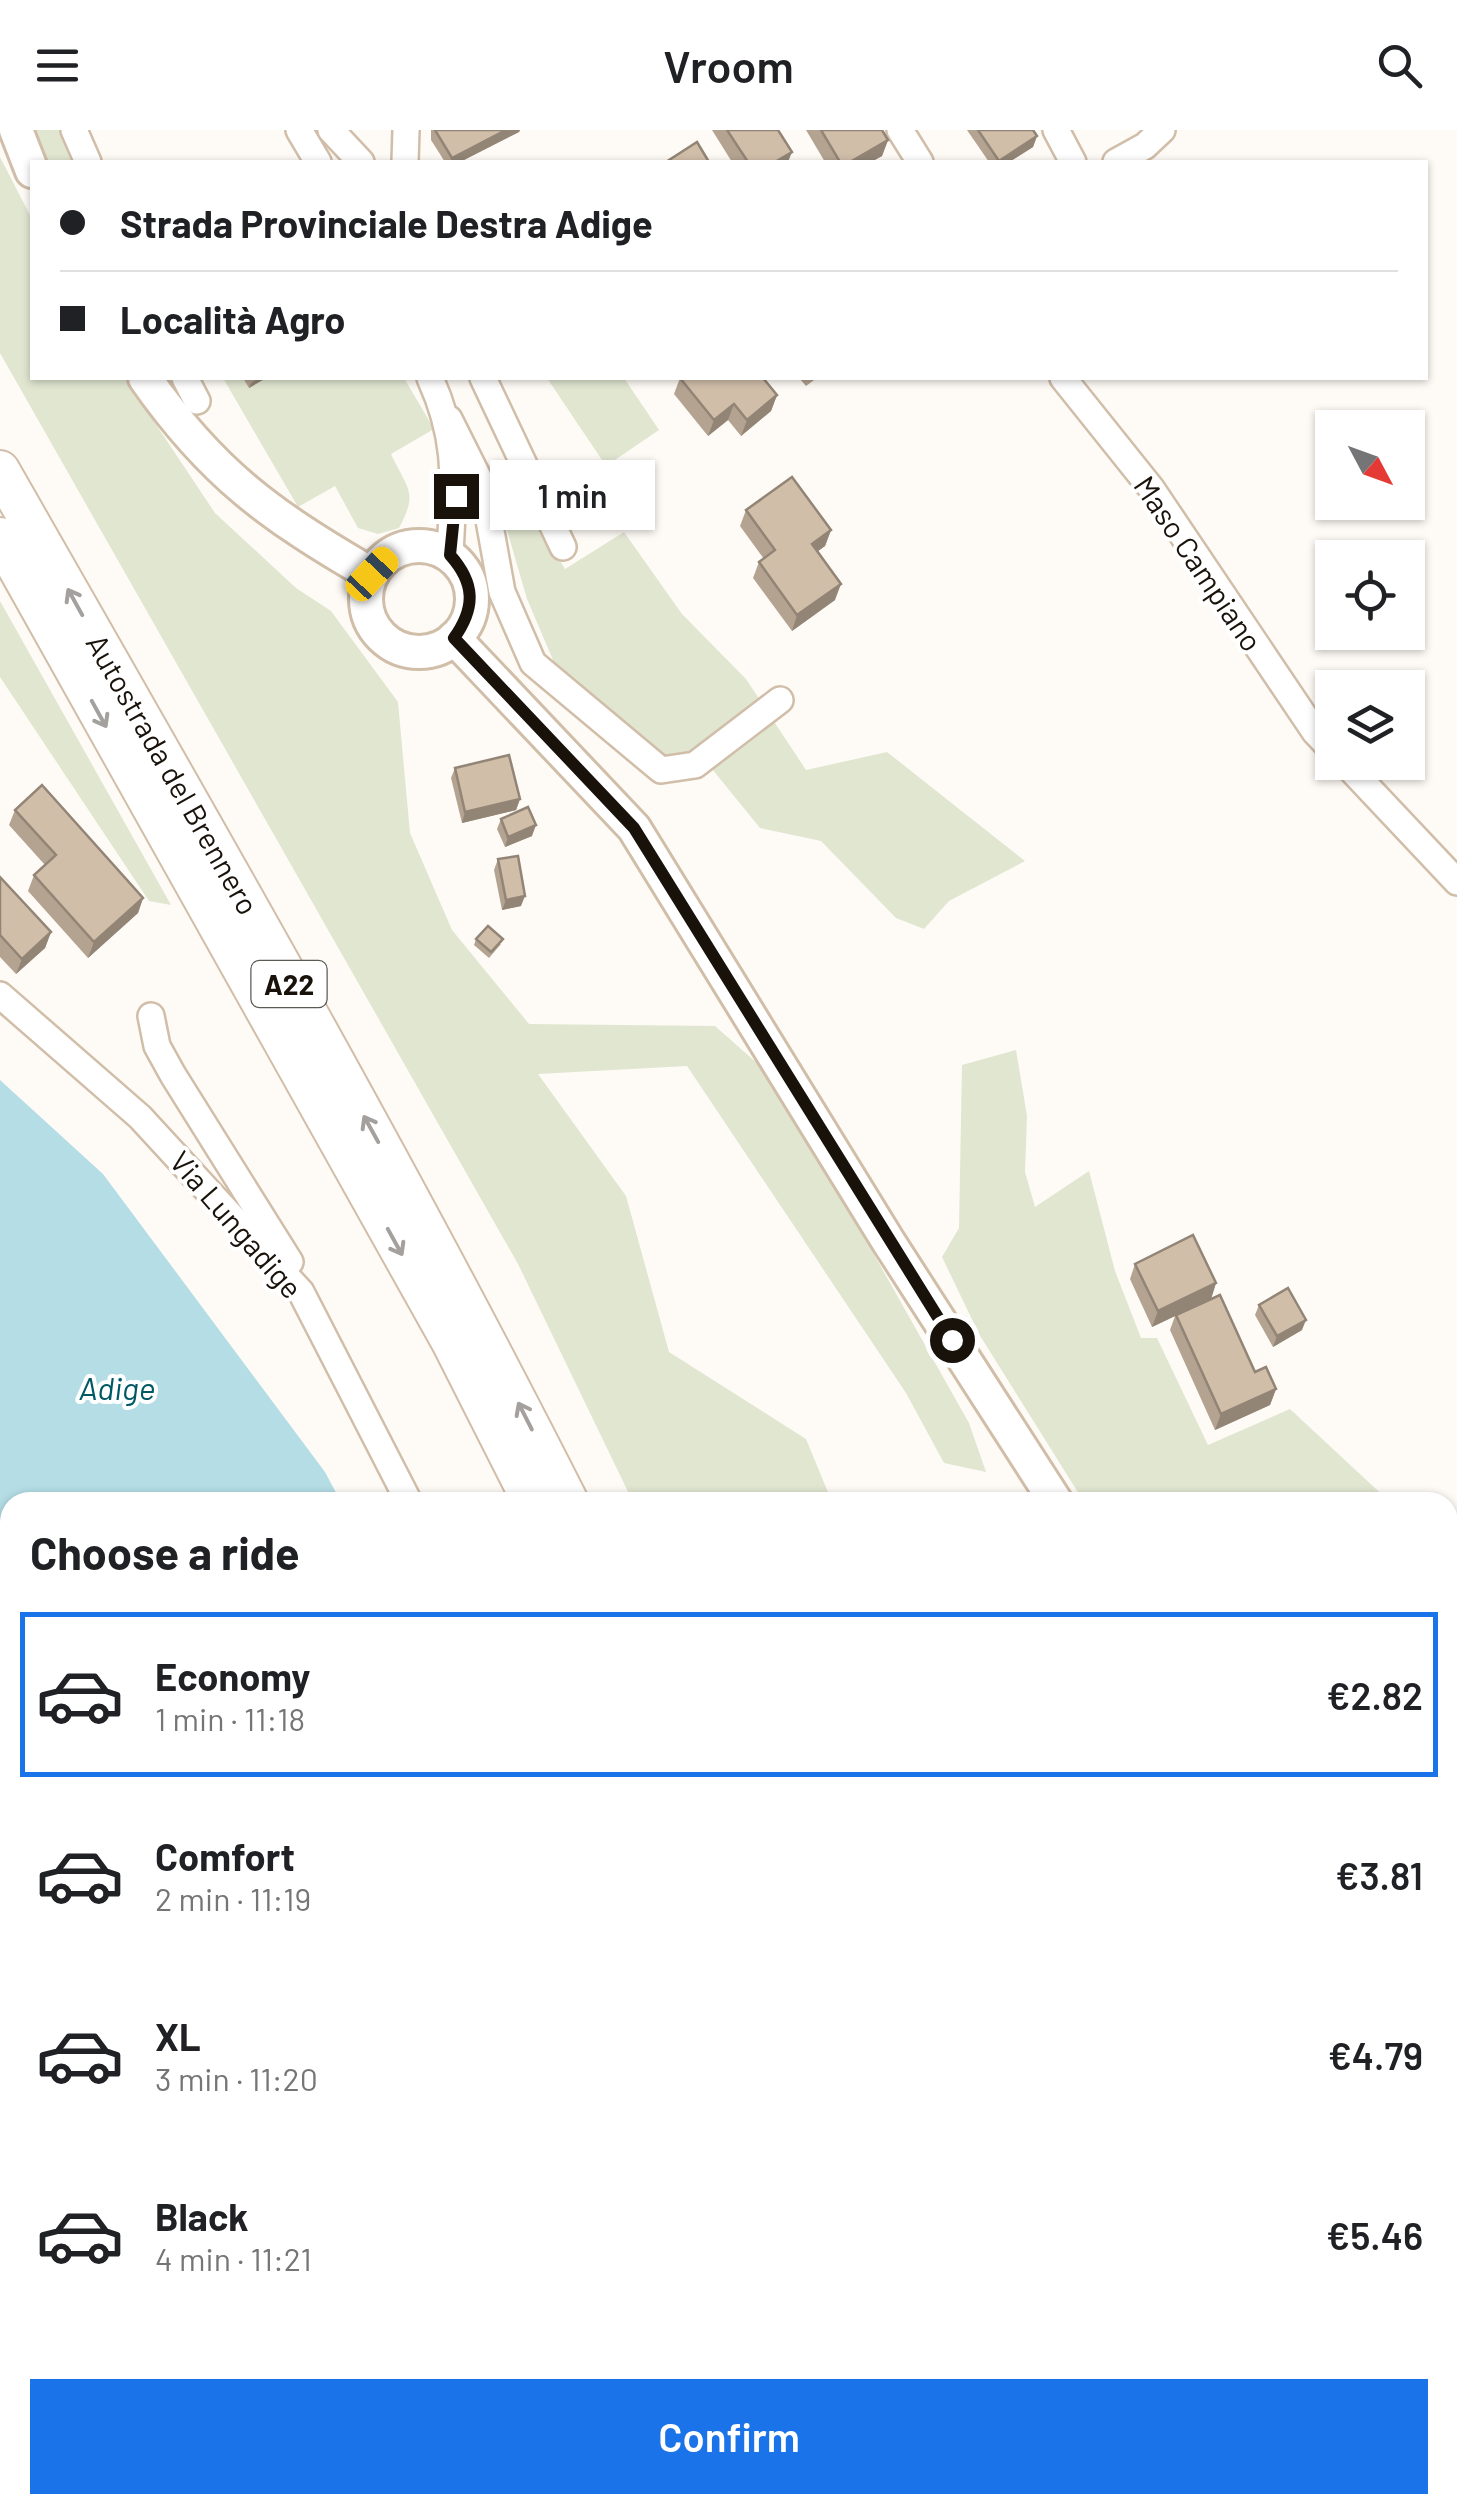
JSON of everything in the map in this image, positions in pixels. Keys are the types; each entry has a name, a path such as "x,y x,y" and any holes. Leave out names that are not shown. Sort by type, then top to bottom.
{"highway":[{"name":"Autostrada del Brennero","path":"0,470 360,1109 493,1351 564,1492"},
{"name":"Autostrada del Brennero","path":"0,537 451,1342 527,1492"}],"main road":[{"path":"16,130 30,166"},
{"path":"146,380 178,424 225,474 285,524 372,574"},
{"path":"421,545 450,555 466,572 472,595 468,618 454,638 436,649 415,652 386,640 368,615 366,594 372,574 392,552 421,545"},
{"path":"454,638 634,828 1050,1492"}],"street":[{"path":"74,130 87,160"},
{"path":"300,130 317,160"},
{"path":"330,130 360,160"},
{"path":"405,160 406,130"},
{"path":"900,130 919,160"},
{"path":"1056,130 1072,160"},
{"path":"1120,160 1146,146 1162,130"},
{"path":"185,380 198,401"},
{"path":"431,380 483,487 502,592 532,663 661,770 695,765 780,700"},
{"path":"484,380 562,547"},
{"name":"Maso Campiano","path":"1065,380 1150,488 1315,732"},
{"path":"448,419 456,496 450,555"},
{"path":"1361,780 1457,882"},
{"name":"Via Lungadige","path":"0,995 140,1117 302,1292 405,1492"},
{"path":"151,1016 157,1046 299,1277 302,1292"}],"green space":[{"path":"33,130 71,130 84,160 45,160"},
{"path":"0,157 30,215 30,380 126,380 215,513 296,588 331,611 398,702 410,833 452,930 529,1024 715,1026 775,1079 969,1423 986,1472 944,1463 906,1393 687,1066 538,1074 626,1196 669,1352 806,1439 828,1492 628,1492 518,1264 0,353"},
{"path":"224,380 405,380 434,429 391,454 409,498 399,528 378,534 358,528 335,486 298,507"},
{"path":"548,380 625,380 659,430 606,466"},
{"path":"516,484 565,569 624,532 682,614 746,679 806,770 887,752 1025,861 949,901 924,929 896,918 821,841 760,828 712,769 653,779 564,686 527,599 504,520"},
{"path":"0,601 171,905 149,901 0,677"},
{"path":"1016,1050 1027,1116 1025,1172 1035,1207 1089,1171 1115,1271 1141,1338 1157,1338 1208,1445 1290,1409 1379,1492 1078,1492 979,1334 942,1257 959,1228 962,1065"}],"water":[{"name":"Adige","path":"0,1080 103,1174 325,1472 336,1492 0,1492"}],"building":[{"path":"435,130 506,130 452,158"},
{"path":"727,130 778,130 792,152 778,160 747,160"},
{"path":"821,130 882,130 888,140 853,160 839,160"},
{"path":"978,130 1033,130 1037,136 998,160"},
{"path":"697,142 708,160 669,160"},
{"path":"682,380 765,380 777,395 747,420 734,404 714,420"},
{"path":"792,477 831,530 812,544 841,584 797,615 759,562 775,550 746,510"},
{"path":"509,755 520,799 465,812 455,768"},
{"path":"42,785 143,898 94,942 34,875 56,855 15,810"},
{"path":"528,807 536,825 508,837 501,819"},
{"path":"518,856 525,896 506,900 498,859"},
{"path":"0,877 51,932 22,959 0,935"},
{"path":"488,926 503,939 491,952 476,939"},
{"path":"1193,1235 1216,1283 1158,1311 1135,1264"},
{"path":"1288,1288 1306,1320 1277,1336 1259,1305"},
{"path":"1220,1295 1255,1372 1266,1367 1276,1389 1221,1414 1176,1315"}],"route":[{"path":"456,496 450,555 466,572 472,595 468,618 454,638 634,828 952,1340"}]}
